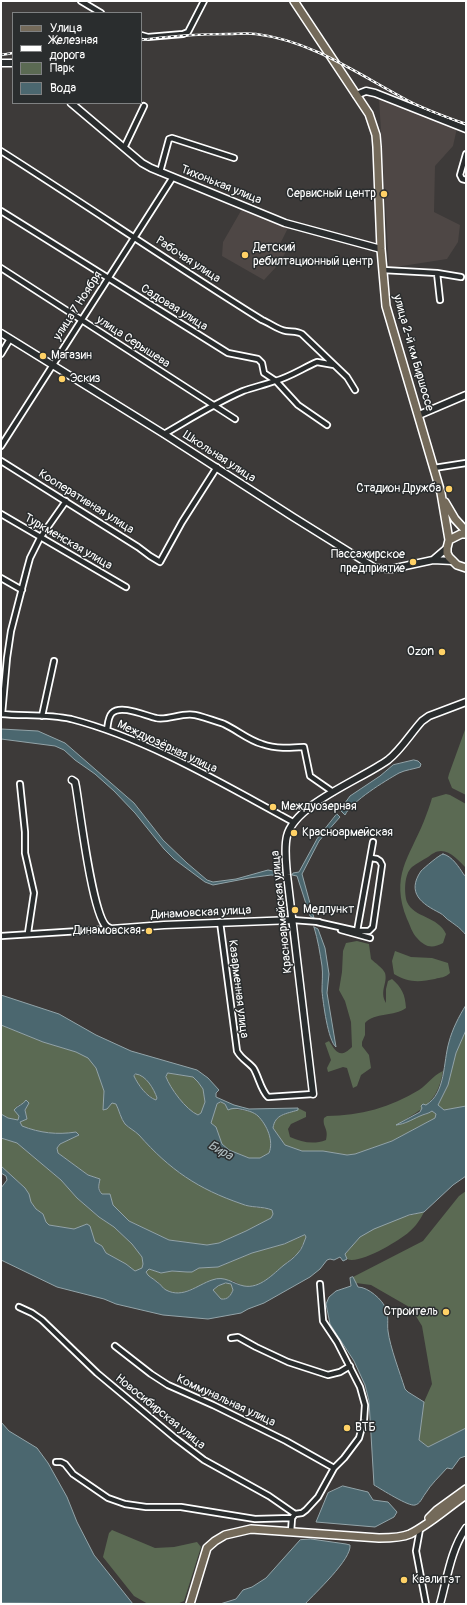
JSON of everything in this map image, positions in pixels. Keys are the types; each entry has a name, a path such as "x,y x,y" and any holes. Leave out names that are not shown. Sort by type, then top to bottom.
{"main road":[{"name":"улица 2-й км Биршоссе","path":"294,1 369,114 376,135 381,249 386,306 441,493"},
{"path":"441,493 451,513 466,533 450,540"},
{"path":"441,493 450,540 447,548 449,557 465,569"},
{"path":"420,1527 437,1510 466,1489"},
{"path":"190,1604 207,1548 225,1535 251,1530 396,1538 409,1534 466,1495"}],"street":[{"path":"81,1 99,12"},
{"path":"142,35 148,37 183,34 188,32 204,1"},
{"path":"1,63 12,63"},
{"path":"356,94 366,91 375,93 466,129"},
{"name":"Тихонькая улица","path":"72,104 142,163 160,172 285,223 381,249"},
{"path":"124,148 144,106"},
{"path":"160,172 169,139 172,138 176,138 234,158"},
{"name":"Рабочая улица","path":"1,151 262,320 287,332 298,332 302,334 347,377 355,390"},
{"path":"466,154 460,175 462,179 466,180"},
{"name":"улица 7 Ноября","path":"1,446 80,320 173,177"},
{"name":"Садовая улица","path":"1,212 228,353 258,360 262,363 264,373 276,381 298,405 327,425"},
{"name":"улица Серышева","path":"1,268 234,419"},
{"path":"383,270 437,273 461,277"},
{"path":"437,273 440,300"},
{"name":"Школьная улица","path":"1,333 217,467 375,568 391,569 433,560"},
{"path":"1,354 10,339"},
{"path":"164,434 213,406 260,385 276,381 317,362 336,366"},
{"path":"419,415 466,395"},
{"name":"Кооперативная улица","path":"1,461 138,546 160,562 182,522 217,467"},
{"path":"434,468 466,464"},
{"path":"2,714 11,630 30,558 40,538 66,502"},
{"name":"Туркменская улица","path":"1,514 126,587"},
{"path":"433,560 447,548"},
{"path":"433,560 453,561"},
{"path":"1,578 22,590"},
{"path":"42,716 54,661"},
{"name":"Красноармейская улица","path":"313,1094 285,854 287,835 293,822 303,812 390,758 416,728 429,716 466,702"},
{"path":"107,730 111,713 115,711 142,713 157,719 179,715 194,715 224,724 261,744 284,748 304,747 310,776 333,792"},
{"name":"Междуозёрная улица","path":"2,714 70,719 135,740 293,822"},
{"path":"72,780 75,782 76,787 95,897 105,926 111,929"},
{"path":"20,784 25,832 25,853 34,893 28,933"},
{"path":"357,930 373,842"},
{"path":"293,920 318,922 369,931 373,927 382,865 377,859 371,858"},
{"name":"Динамовская улица","path":"111,929 220,922 293,920"},
{"name":"Казарменная улица","path":"220,922 237,1051 241,1058 253,1067 264,1094 268,1097 313,1094"},
{"path":"318,922 370,938"},
{"path":"1,936 28,933 44,934 111,929"},
{"path":"291,1532 292,1518 295,1514 302,1513 306,1510 318,1497 334,1468 344,1458 359,1438 363,1426 365,1405 360,1386 350,1366 323,1321 320,1284"},
{"name":"Новосибирская улица","path":"19,1307 42,1320 97,1373 175,1438 204,1460 269,1496 295,1514"},
{"path":"231,1338 238,1337 288,1362 328,1375 340,1372 350,1366"},
{"name":"Коммунальная улица","path":"115,1346 151,1374 168,1385 213,1405 286,1441 334,1468"},
{"path":"56,1462 65,1464 73,1474 108,1498 125,1504 146,1507 181,1507 255,1519 292,1518"},
{"path":"420,1527 416,1551 426,1604"},
{"path":"440,1604 457,1546 466,1528"}],"shaded area":[{"path":"379,98 457,128 453,146 435,166 434,212 460,225 458,242 447,259 389,268"},
{"path":"242,209 288,228 278,248 286,252 277,266 264,280 222,256 223,242"}],"green space":[{"path":"466,727 466,795 452,788 448,778"},
{"path":"446,794 466,804 466,868 452,855 445,851 437,852 409,870 405,884 406,898 410,907 438,924 446,934 443,943 435,946 429,946 420,941 412,931 402,904 400,891 401,879 408,857 424,821 432,798"},
{"path":"357,941 369,944 371,959 381,967 385,973 386,977 383,995 386,1003 386,989 388,981 392,979 402,992 405,999 406,1008 396,1013 374,1017 365,1023 365,1035 362,1046 369,1055 371,1068 361,1075 357,1086 353,1088 347,1068 343,1067 328,1072 327,1068 331,1060 325,1043 329,1041 339,1053 344,1053 352,1047 351,1022 345,1001 339,990 343,951 346,943"},
{"path":"395,951 411,957 432,958 448,963 450,973 443,977 424,981 414,981 399,977 394,974 392,961"},
{"path":"1,1025 43,1042 88,1057 96,1068 104,1091 103,1110 107,1109 112,1103 116,1104 125,1124 173,1168 198,1185 226,1198 245,1205 272,1210 273,1214 271,1218 219,1243 207,1245 169,1240 129,1221 113,1205 110,1194 102,1194 99,1187 100,1179 88,1175 58,1153 57,1148 60,1144 79,1135 76,1132 49,1133 22,1126 20,1122 27,1119 24,1103 17,1106 19,1116 18,1120 8,1118 1,1114"},
{"path":"466,1030 466,1106 444,1110 438,1105 448,1085 456,1053"},
{"path":"443,1071 437,1091 432,1099 421,1109 397,1125 428,1114 432,1111 436,1114 435,1118 392,1141 355,1154 347,1155 323,1151 302,1151 285,1145 273,1128 274,1123 279,1117 297,1110 298,1108 306,1112 306,1117 291,1124 288,1129 290,1137 308,1142 321,1142 326,1140 327,1136 324,1118 327,1116 339,1116 363,1112 386,1106 419,1090 436,1075"},
{"path":"168,1073 193,1077 198,1082 203,1089 205,1102 201,1113 198,1115 193,1112 179,1098 166,1077"},
{"path":"136,1074 143,1077 149,1083 156,1094 156,1100 149,1096 140,1086 134,1076"},
{"path":"221,1102 231,1108 253,1112 260,1117 270,1137 271,1143 269,1153 260,1158 249,1158 229,1150 222,1144 216,1127 211,1123 217,1104"},
{"path":"1,1138 17,1143 61,1180 77,1198 99,1217 114,1227 132,1244 142,1257 142,1268 135,1271 126,1264 106,1253 102,1246 95,1242 90,1226 74,1229 49,1225 43,1214 36,1209 31,1202 29,1194 25,1188 1,1166"},
{"path":"466,1191 466,1428 428,1447 419,1440 424,1402 432,1384 422,1326 411,1308 371,1285 356,1283 353,1277 423,1241 459,1196"},
{"path":"424,1212 414,1227 397,1241 360,1259 347,1259 345,1254 366,1232 390,1221"},
{"path":"305,1235 307,1237 298,1253 268,1279 251,1287 243,1286 233,1281 212,1280 181,1293 175,1293 165,1290 158,1282 148,1276 146,1272 149,1269 161,1273 172,1271 192,1272 199,1268 218,1267 252,1253 284,1244"},
{"path":"226,1283 231,1284 233,1290 227,1298 221,1299 213,1290"},
{"path":"112,1530 155,1548 174,1547 197,1542 201,1547 184,1601 177,1604 148,1604 134,1596 103,1557 109,1533"}],"water":[{"path":"1,729 38,731 65,743 134,803 163,840 207,880 213,882 236,879 268,870 284,873 284,876 271,875 213,885 205,882 174,859 114,791 64,750 55,746 1,739"},
{"path":"414,760 421,764 420,767 401,772 386,781 361,798 345,815 340,810 350,796 380,776 393,765"},
{"path":"337,814 340,817 319,841 302,874 314,918 310,916 297,876 292,875 293,873 299,872 317,839"},
{"path":"443,854 452,859 466,876 466,935 441,914 422,902 416,892 415,886 421,871"},
{"path":"314,927 318,929 325,948 329,974 327,993 336,1047 333,1043 326,1021 322,991 322,966"},
{"name":"Бира","path":"1,995 59,1014 96,1035 131,1051 197,1070 208,1078 219,1090 216,1093 216,1097 234,1105 249,1109 298,1108 298,1110 282,1115 274,1123 273,1128 285,1145 302,1151 323,1151 347,1155 355,1154 392,1141 435,1118 436,1114 432,1111 405,1123 396,1125 420,1112 422,1108 421,1106 423,1104 426,1105 437,1093 443,1076 450,1037 466,1005 466,1030 456,1053 448,1085 438,1105 444,1110 466,1106 466,1176 453,1185 424,1212 409,1215 374,1229 360,1237 345,1254 347,1259 343,1261 340,1257 334,1260 327,1260 320,1269 310,1277 264,1303 241,1313 208,1319 163,1315 116,1304 104,1299 57,1287 1,1260 1,1188 7,1180 6,1176 1,1173 1,1166 25,1188 29,1194 31,1202 36,1209 43,1214 49,1225 74,1229 87,1224 90,1226 95,1242 102,1246 106,1253 126,1264 135,1271 142,1268 142,1257 132,1244 114,1227 99,1217 77,1198 61,1180 17,1143 1,1138 1,1114 8,1118 18,1120 19,1116 14,1110 26,1100 29,1103 25,1110 27,1119 20,1122 22,1126 49,1133 76,1132 79,1135 60,1144 57,1148 58,1153 88,1175 100,1179 100,1192 102,1194 110,1194 113,1205 129,1221 169,1240 207,1245 219,1243 271,1218 273,1214 272,1210 245,1205 198,1185 162,1158 125,1124 116,1104 112,1103 107,1109 103,1110 104,1091 96,1068 88,1058 76,1052 43,1042 1,1025","holes":["168,1073 193,1077 198,1082 203,1089 205,1102 201,1113 198,1115 184,1104 175,1093 166,1077","136,1074 140,1075 149,1083 157,1098 156,1100 143,1090 134,1076","221,1102 225,1104 228,1110 234,1108 242,1109 252,1112 258,1116 269,1133 271,1143 269,1153 260,1158 249,1158 229,1150 222,1144 216,1127 211,1123 217,1104","305,1235 306,1237 301,1250 295,1257 266,1280 255,1285 244,1286 225,1279 217,1279 206,1282 190,1290 178,1293 165,1289 146,1272 149,1269 161,1273 172,1271 192,1272 199,1268 218,1267 252,1253 284,1244","226,1283 231,1284 233,1290 226,1299 221,1299 213,1290"]},
{"path":"353,1277 358,1287 366,1289 378,1298 384,1305 386,1309 391,1345 405,1389 424,1402 419,1440 428,1447 466,1428 466,1456 460,1458 452,1469 447,1468 430,1487 420,1502 415,1505 401,1501 374,1485 369,1401 365,1385 354,1361 330,1324 326,1304 329,1297 336,1291 351,1286 350,1278"},
{"path":"1,1422 9,1431 37,1448 48,1463 67,1497 77,1522 94,1555 133,1604 1,1603"},
{"path":"343,1486 368,1492 373,1500 388,1502 397,1512 394,1517 375,1527 316,1522 328,1493"},
{"path":"311,1539 350,1545 345,1559 339,1567 305,1604 220,1604 236,1599 243,1590 252,1587 266,1578 300,1540"}],"railway":[{"path":"142,40 207,34 256,34 277,38 315,51 414,104 466,124"},
{"path":"1,55 12,53"}],"place":[{"name":"Сервисный центр","path":"384,194"},
{"name":"Детский ребилтационный центр","path":"245,255"},
{"name":"Магазин","path":"43,356"},
{"name":"Эскиз","path":"62,379"},
{"name":"Стадион Дружба","path":"449,489"},
{"name":"Пассажирское предприятие","path":"413,562"},
{"name":"Ozon","path":"442,652"},
{"name":"Междуозерная","path":"273,807"},
{"name":"Красноармейская","path":"294,833"},
{"name":"Медпункт","path":"295,910"},
{"name":"Динамовская","path":"149,931"},
{"name":"Строитель","path":"446,1312"},
{"name":"ВТБ","path":"347,1428"},
{"name":"Квалитэт","path":"404,1580"}]}
